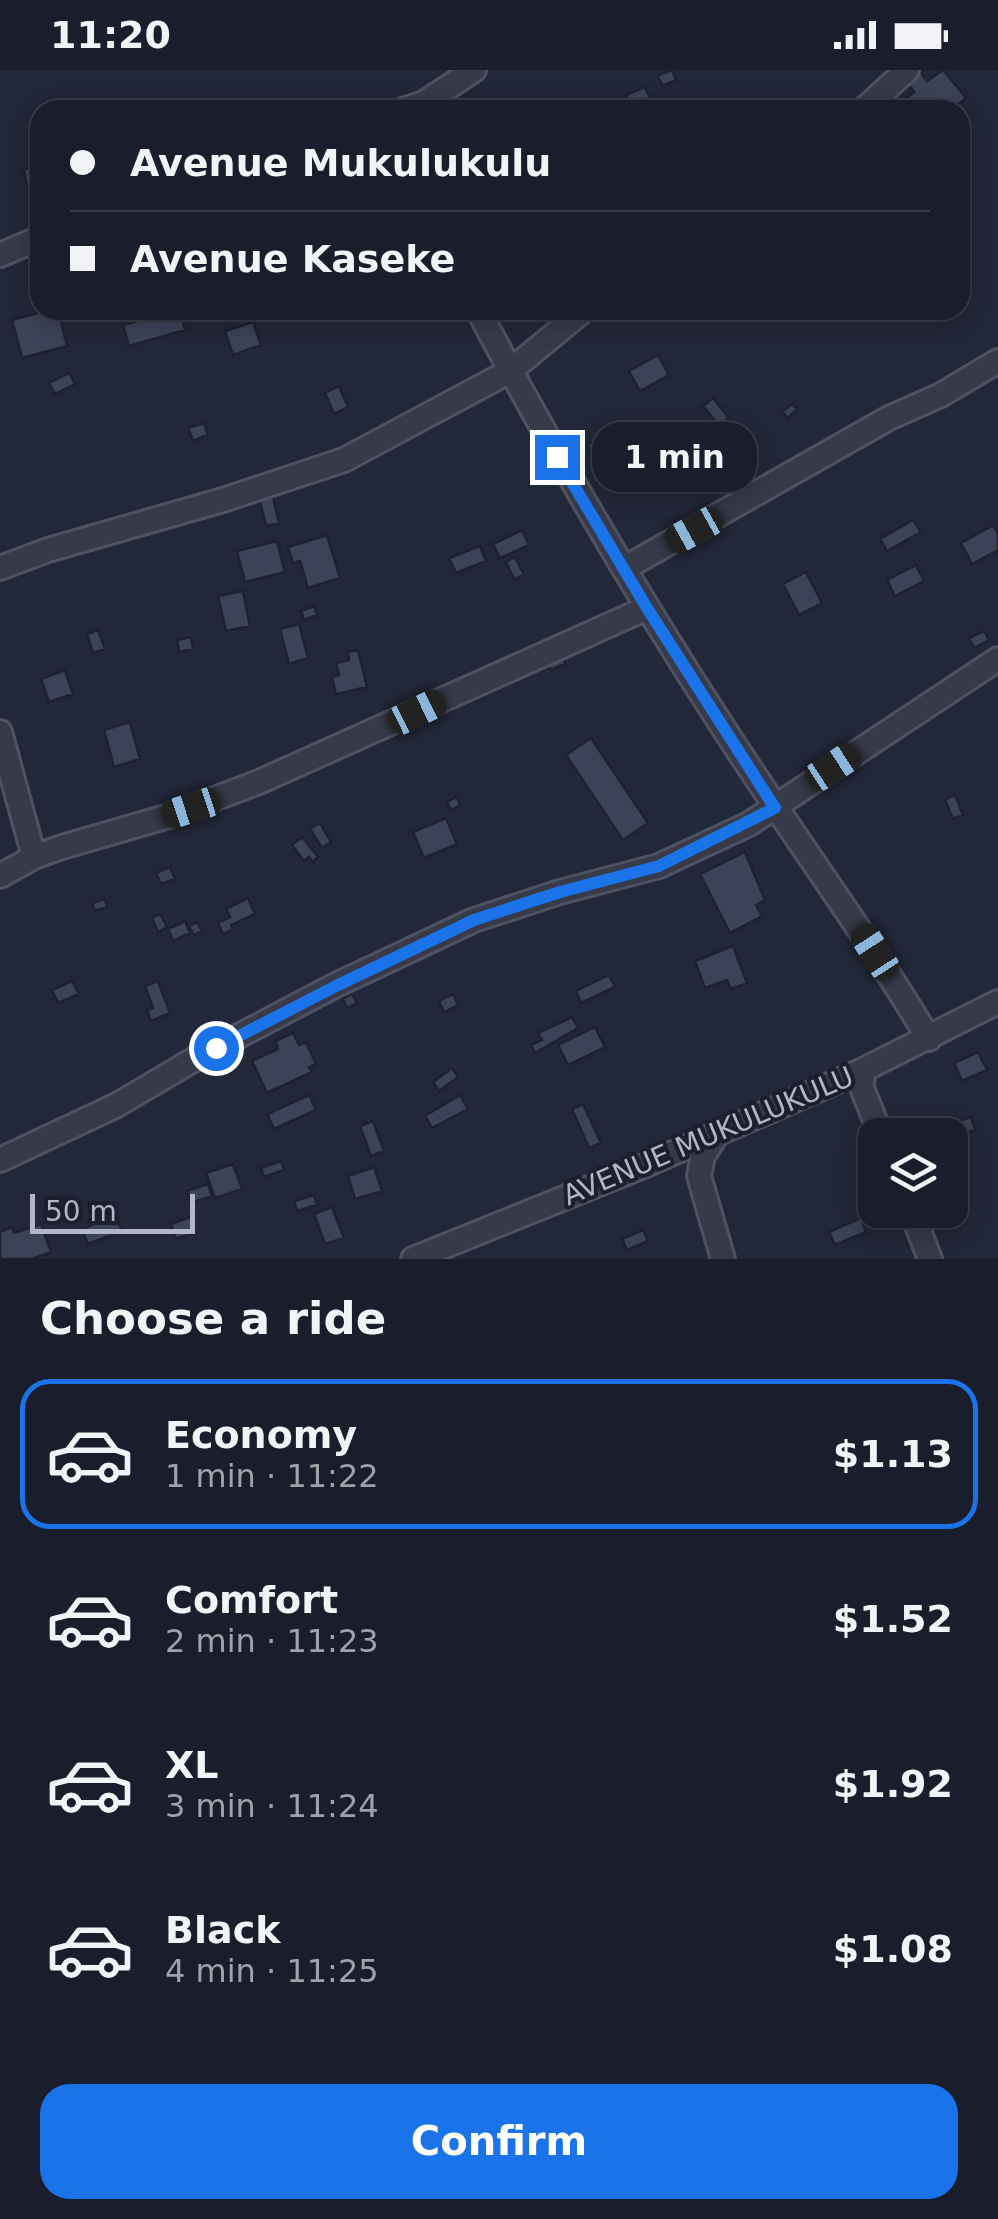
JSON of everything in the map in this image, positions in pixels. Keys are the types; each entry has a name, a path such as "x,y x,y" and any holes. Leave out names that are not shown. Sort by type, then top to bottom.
{"street":[{"path":"429,100 474,70"},
{"path":"874,100 907,70"},
{"path":"0,255 30,242"},
{"path":"483,320 647,608 929,1039"},
{"path":"0,568 66,544 223,500 344,460 510,372 572,320"},
{"path":"624,568 998,361"},
{"path":"0,876 34,857 228,795 386,728 510,667 647,608"},
{"path":"0,1160 117,1105 336,986 474,920 659,866 775,808 998,659"},
{"path":"0,732 34,857"},
{"name":"AVENUE MUKULUKULU","path":"414,1259 662,1158 863,1070 998,1002"},
{"path":"863,1070 862,1088 874,1118"},
{"path":"719,1131 702,1156 700,1176 723,1259"},
{"path":"918,1228 930,1259"}],"building":[{"path":"672,70 676,80 663,86 657,76"},
{"path":"919,70 927,81 943,70 966,98 904,100 914,92 906,81"},
{"path":"645,87 651,100 628,100 626,95"},
{"path":"30,168 30,183 26,184 24,169"},
{"path":"30,315 30,320 60,320 67,346 22,358 12,320"},
{"path":"140,320 182,320 185,330 129,346 123,325"},
{"path":"253,322 261,345 233,355 225,331"},
{"path":"658,355 669,375 640,391 629,371"},
{"path":"69,373 75,384 55,394 49,383"},
{"path":"339,386 348,407 334,414 325,393"},
{"path":"713,398 729,418 719,425 703,406"},
{"path":"792,404 797,409 788,418 782,412"},
{"path":"204,423 208,435 193,441 188,428"},
{"path":"598,439 606,454 596,459 587,445"},
{"path":"272,493 279,523 266,526 259,497"},
{"path":"913,520 921,532 887,551 880,539"},
{"path":"993,525 998,533 998,550 972,564 961,543"},
{"path":"522,530 529,545 500,558 493,544"},
{"path":"327,535 340,578 308,588 300,561 293,563 288,547"},
{"path":"277,541 285,572 245,582 237,551"},
{"path":"480,546 486,561 456,573 449,558"},
{"path":"515,557 524,575 514,579 506,562"},
{"path":"916,565 924,581 895,596 887,580"},
{"path":"806,572 822,603 799,615 783,584"},
{"path":"243,591 250,626 226,631 218,596"},
{"path":"314,606 317,615 304,620 301,611"},
{"path":"299,624 308,658 289,664 280,629"},
{"path":"98,630 105,649 93,653 87,634"},
{"path":"984,631 989,640 974,648 969,638"},
{"path":"191,637 193,649 179,652 177,640"},
{"path":"358,650 367,687 336,694 332,677 339,675 336,663 349,660 348,652"},
{"path":"563,657 565,664 551,670 548,663"},
{"path":"65,670 73,694 49,702 41,679"},
{"path":"130,722 140,759 114,767 104,730"},
{"path":"591,738 648,823 623,840 566,755"},
{"path":"955,795 963,815 953,819 945,800"},
{"path":"457,797 460,805 451,810 447,802"},
{"path":"446,818 457,844 424,858 413,832"},
{"path":"320,823 331,842 322,848 310,829"},
{"path":"302,837 318,857 313,862 309,857 304,861 292,845"},
{"path":"745,852 765,900 756,905 762,916 730,933 700,874"},
{"path":"170,867 175,879 161,884 156,873"},
{"path":"248,898 255,914 231,925 233,929 223,934 218,923 230,917 226,909"},
{"path":"105,899 107,907 95,911 92,903"},
{"path":"160,914 167,927 158,932 152,918"},
{"path":"185,921 190,933 173,941 168,929"},
{"path":"197,922 202,931 194,935 189,926"},
{"path":"733,946 747,983 731,989 727,980 705,988 695,961"},
{"path":"609,975 615,987 581,1003 576,991"},
{"path":"72,981 79,994 58,1003 52,990"},
{"path":"158,981 170,1013 151,1021 147,1010 153,1008 145,986"},
{"path":"352,994 357,1003 347,1008 343,999"},
{"path":"453,994 458,1005 444,1012 439,1001"},
{"path":"572,1017 578,1028 535,1053 531,1045 542,1040 538,1033"},
{"path":"595,1027 605,1047 568,1065 558,1045"},
{"path":"293,1033 299,1045 306,1042 316,1064 309,1067 312,1072 267,1093 252,1061 278,1049 275,1041"},
{"path":"978,1052 987,1070 962,1081 954,1063"},
{"path":"452,1068 458,1077 439,1091 433,1082"},
{"path":"309,1095 316,1110 274,1129 267,1114"},
{"path":"460,1095 468,1109 432,1128 425,1116"},
{"path":"583,1104 601,1143 589,1148 572,1109"},
{"path":"971,1117 975,1130 968,1132"},
{"path":"373,1121 384,1151 371,1156 360,1126"},
{"path":"281,1161 284,1170 264,1177 261,1168"},
{"path":"233,1164 242,1189 215,1198 206,1173"},
{"path":"374,1167 382,1191 355,1199 348,1176"},
{"path":"208,1184 212,1196 191,1203 187,1191"},
{"path":"314,1195 317,1205 297,1211 294,1201"},
{"path":"332,1207 344,1238 325,1244 314,1214"},
{"path":"116,1215 122,1231 88,1244 82,1229"},
{"path":"190,1217 195,1233 176,1239 171,1224"},
{"path":"858,1219 858,1228 866,1232 835,1245 829,1232"},
{"path":"41,1224 51,1252 32,1259 0,1259 0,1232 12,1227 14,1233"},
{"path":"643,1230 648,1241 627,1250 622,1239"}],"route":[{"path":"216,1048 474,920 500,909 659,866 775,808 647,608 557,457"}]}
